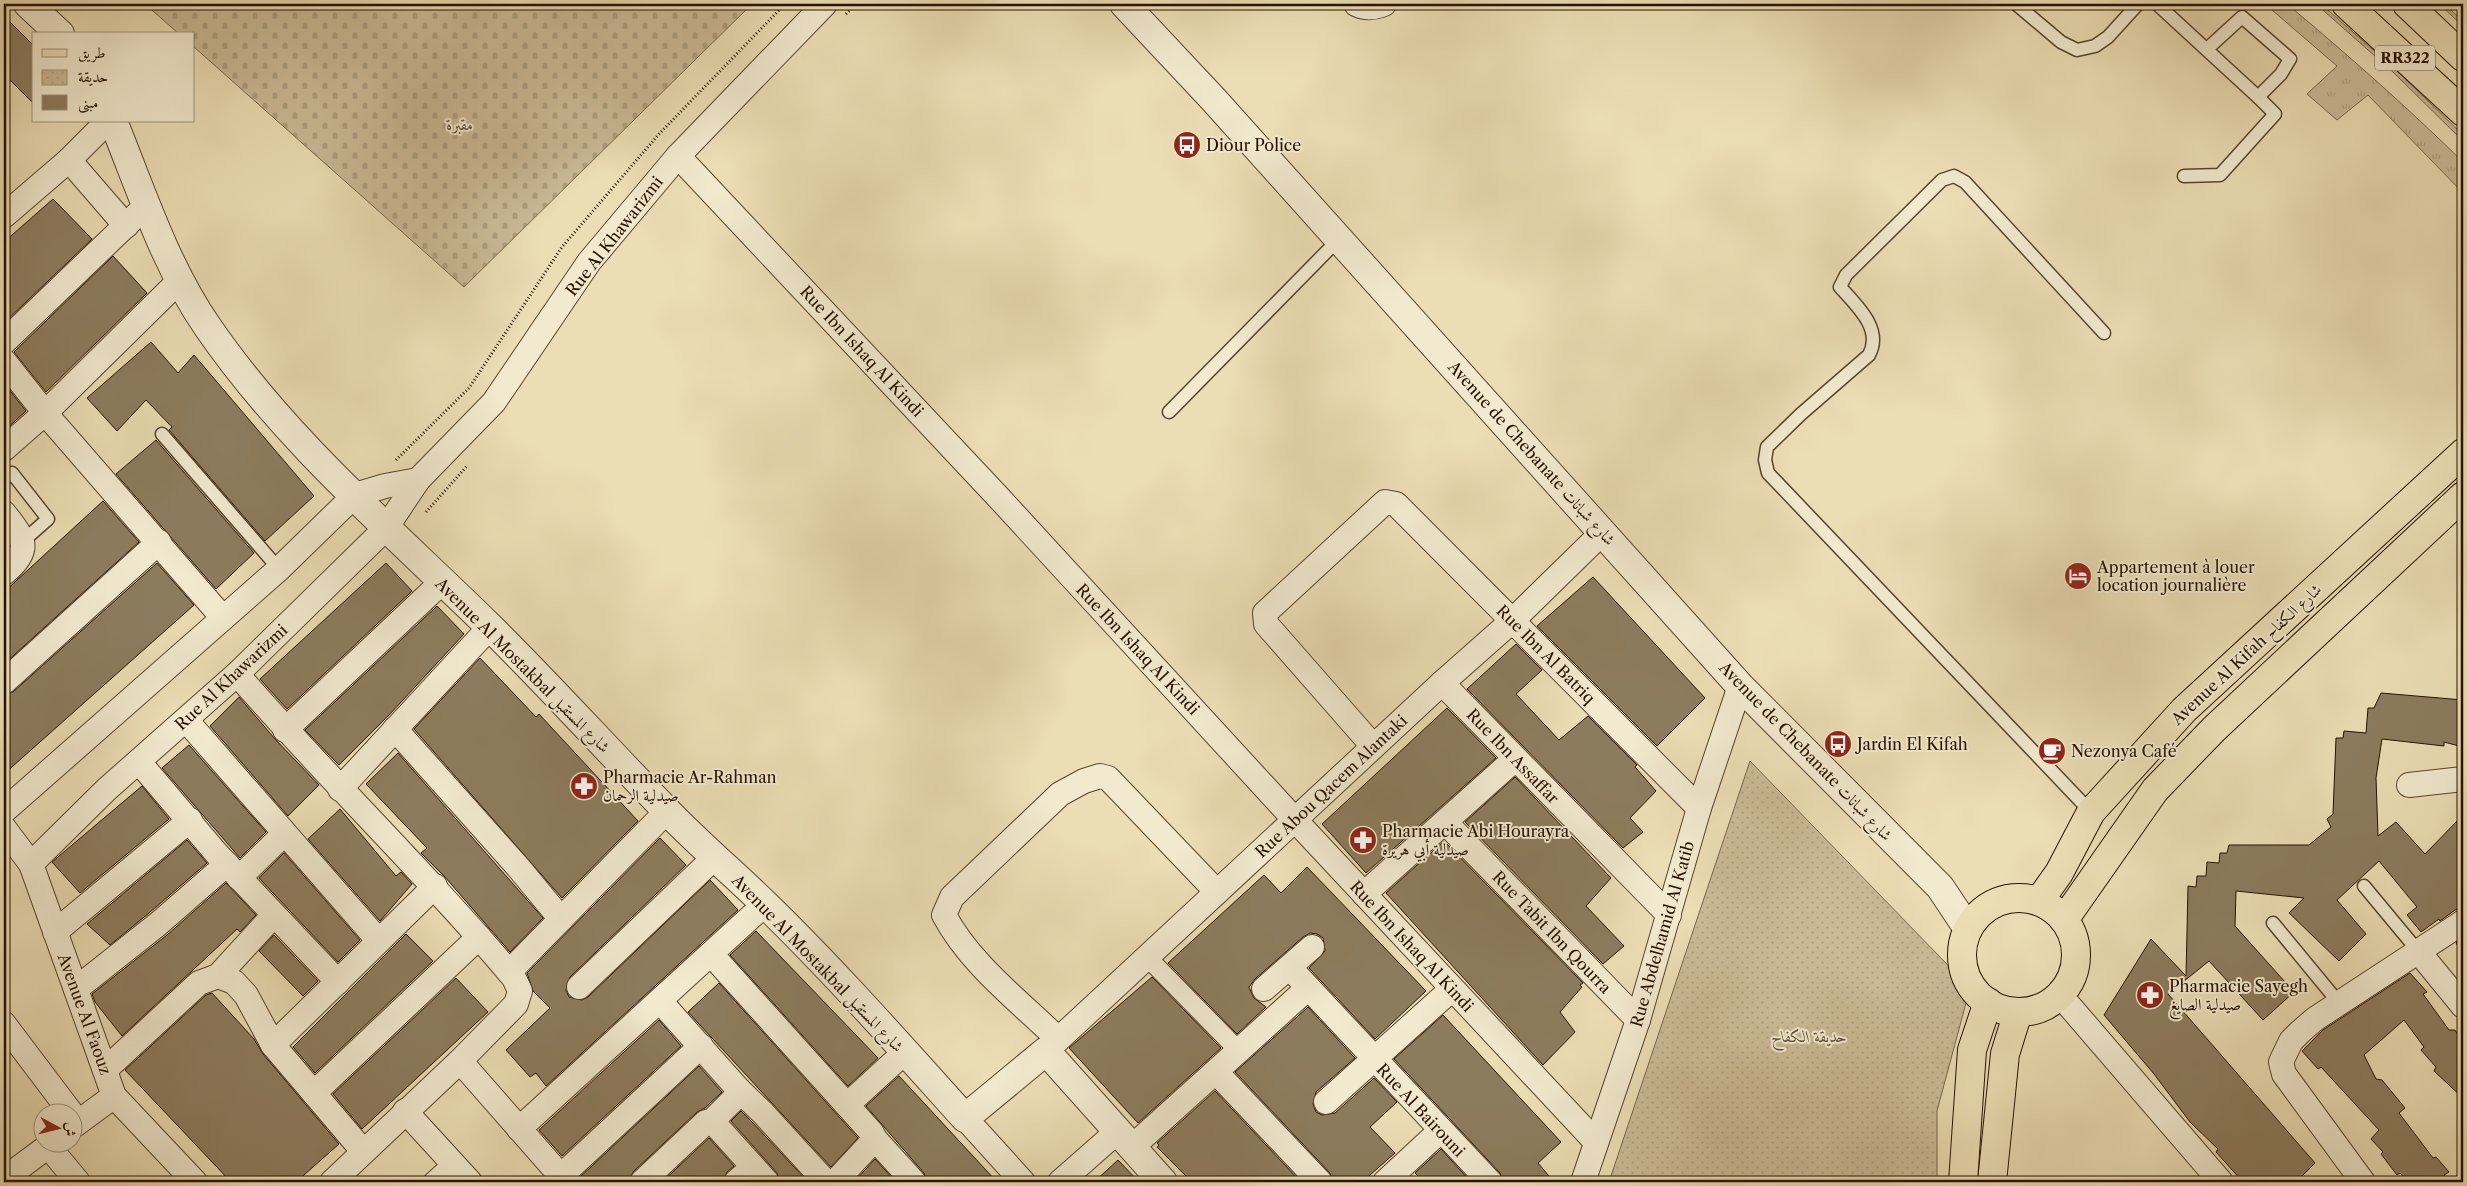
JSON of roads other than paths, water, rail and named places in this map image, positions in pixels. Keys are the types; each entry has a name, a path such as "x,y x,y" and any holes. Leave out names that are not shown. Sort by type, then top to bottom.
{"main road":[{"name":"RR322","path":"2346,4 2463,112"},
{"name":"RR322","path":"2407,4 2463,56"},
{"name":"Avenue Al Kifah شارع الكفاح","path":"2039,902 2058,873 2091,812 2184,710 2463,454"},
{"name":"Avenue Al Kifah شارع الكفاح","path":"2064,920 2154,790 2214,729 2463,496"},
{"path":"2022,898 2039,902 2053,909 2064,920 2072,934 2076,950 2075,966 2070,981 2060,995 2048,1004 2034,1010 2018,1012 2002,1010 1988,1002 1974,990 1966,974 1963,955 1975,920 2004,900 2022,898"},
{"path":"1963,1182 1972,1050 1988,1002"},
{"path":"1992,1182 2005,1054 2018,1012"}],"street":[{"path":"28,4 58,32"},
{"name":"Rue Al Khawarizmi","path":"31,864 139,762 237,674 386,528 418,480 494,402 589,262 678,156 825,4"},
{"name":"Avenue de Chebanate شارع شبانات","path":"1124,4 1339,239 1740,686 1947,895 1975,920"},
{"path":"1356,4 1372,8 1384,4"},
{"path":"4,216 69,160 107,122"},
{"name":"Avenue Al Mostakbal شارع المستقبل","path":"113,122 147,206 180,280 206,324 242,375 311,452 386,528 490,627 714,858 765,904 905,1052 1023,1182"},
{"name":"Rue Ibn Ishaq Al Kindi","path":"678,156 1000,499 1294,820 1596,1142"},
{"path":"69,160 126,226"},
{"path":"4,342 147,206"},
{"path":"4,449 45,413 180,280"},
{"path":"4,361 45,413 159,542 223,618"},
{"path":"4,811 279,569 355,495 385,486 418,480"},
{"name":"Rue Ibn Al Batriq","path":"1374,746 1266,624 1264,619 1265,613 1385,502 1392,502 1699,808"},
{"path":"4,513 19,531 23,541 23,551 16,563 4,573"},
{"name":"Rue Abou Qacem Alantaki","path":"965,1118 1052,1045 1148,957 1442,683 1512,621 1603,532"},
{"path":"4,682 159,542"},
{"path":"285,730 442,582"},
{"path":"340,789 490,627"},
{"path":"237,674 285,730 340,789 435,886 519,984 520,998 460,1061 332,1182"},
{"name":"Rue Ibn Assaffar","path":"1442,683 1669,915"},
{"name":"Rue Abdelhamid Al Katib","path":"1583,1182 1638,1020 1699,808 1740,686"},
{"path":"186,720 379,941"},
{"path":"395,729 561,918"},
{"path":"1364,894 1515,759"},
{"path":"139,762 233,871 338,982"},
{"path":"1163,1182 1125,1139 1052,1045 955,935 944,915 952,897 1060,794 1084,781 1100,776 1108,778 1217,892"},
{"path":"2410,785 2463,779"},
{"path":"509,972 667,811"},
{"path":"55,932 190,820"},
{"name":"Rue Tabit Ibn Qourra","path":"1445,822 1638,1020"},
{"name":"Avenue Al Faouz","path":"4,828 31,864 114,1096 195,1182"},
{"path":"76,989 158,924 284,834"},
{"path":"579,987 714,858"},
{"path":"273,1045 435,886"},
{"path":"519,1128 765,904"},
{"path":"105,1070 199,983 218,976 274,915"},
{"path":"2353,1179 2284,1074 2281,1062 2291,1042 2300,1032 2339,1003 2463,922"},
{"path":"314,1092 479,937"},
{"path":"1264,989 1312,947"},
{"path":"2418,951 2463,1006"},
{"path":"711,954 914,1182"},
{"path":"1148,957 1239,1051"},
{"name":"Rue Al Bairouni","path":"1290,968 1440,1131 1490,1182"},
{"path":"218,976 234,982 246,994 273,1045 363,1151"},
{"path":"1060,1182 1125,1139 1216,1072 1308,988"},
{"name":"Rue Al Bairouni","path":"1326,1102 1452,989"},
{"path":"2060,995 2221,1182"},
{"path":"660,1001 739,1090 763,1113 826,1182"},
{"path":"4,1024 62,1104"},
{"path":"460,1061 563,1179 700,1046"},
{"path":"846,1105 905,1052"},
{"path":"1216,1072 1320,1182"},
{"path":"642,1182 706,1122 712,1121 734,1099 739,1090"},
{"path":"82,1115 114,1096"},
{"path":"405,1111 470,1182"},
{"path":"712,1121 760,1175 736,1182"},
{"path":"1385,1182 1440,1131"},
{"path":"835,1182 875,1139"},
{"path":"4,1179 37,1154"},
{"path":"56,1154 78,1182"},
{"path":"432,1182 453,1163"}],"lane":[{"path":"2016,4 2061,42 2077,50 2095,46 2108,37 2138,4"},
{"path":"2157,4 2275,114 2220,176 2184,176"},
{"path":"2207,49 2242,17 2290,59 2281,74 2258,97"},
{"path":"2091,812 1768,473 1765,460 1767,447 1801,414 1869,355 1874,346 1873,331 1862,312 1840,287 1846,275 1942,180 1954,176 1965,182 2104,333"},
{"path":"1169,412 1339,239"},
{"path":"162,434 279,569"},
{"path":"4,479 12,473 48,519 23,541"},
{"path":"2364,886 2418,951"},
{"path":"2273,922 2339,1003"}],"place":[{"name":"Diour Police","path":"1187,145"},
{"name":"Appartement à louer location journalière","path":"2078,576"},
{"name":"Jardin El Kifah","path":"1838,744"},
{"name":"Nezonya Café","path":"2052,751"},
{"name":"Pharmacie Ar-Rahman صيدلية الرحمان","path":"584,786"},
{"name":"Pharmacie Abi Hourayra صيدلية أبي هريرة","path":"1363,840"},
{"name":"Pharmacie Sayegh صيدلية الصايغ","path":"2150,995"}],"park label":[{"name":"مقبرة","path":"460,124"},
{"name":"حديقة الكفاح","path":"1809,1036"}]}
